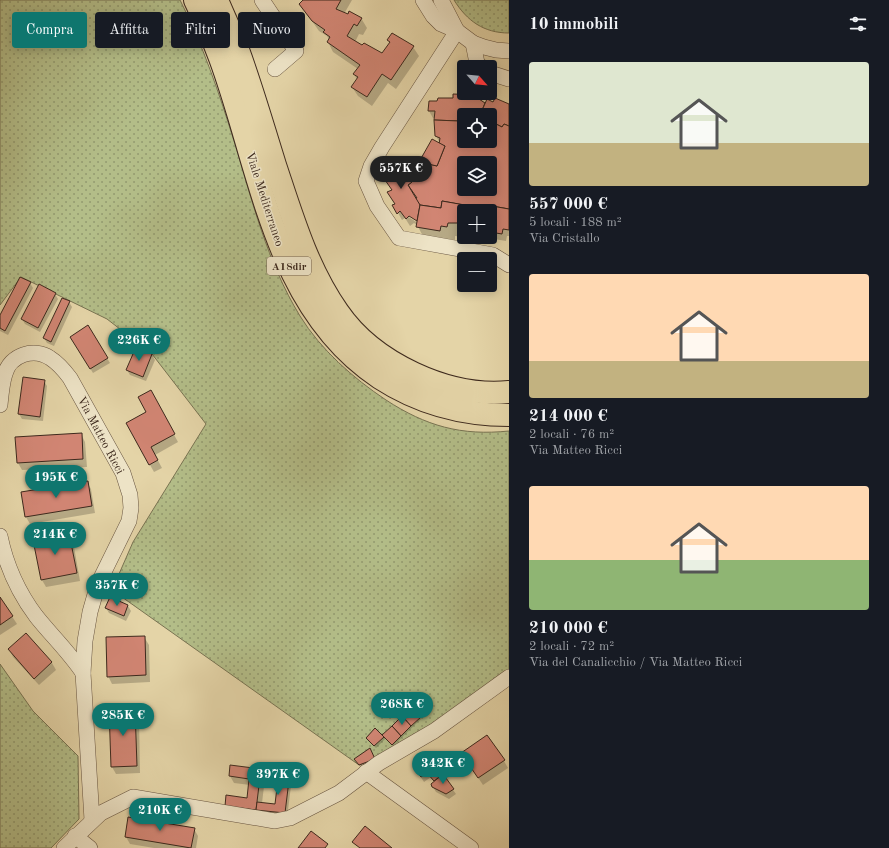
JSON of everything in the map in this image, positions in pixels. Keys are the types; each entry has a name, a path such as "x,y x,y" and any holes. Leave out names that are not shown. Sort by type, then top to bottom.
{"highway":[{"name":"Viale Mediterraneo","path":"195,0 220,58 271,221 282,250 301,290 315,314 352,357 393,387 442,408 489,415 509,415"},
{"name":"Viale Mediterraneo","path":"217,0 238,50 291,215 309,260 324,290 339,313 360,336 388,358 414,374 443,385 471,391 509,392"}],"street":[{"path":"262,0 296,51 275,69"},
{"path":"423,0 432,16 441,24 457,32 473,43 496,50 509,51"},
{"path":"441,0 457,32"},
{"path":"457,32 382,147 371,166 366,181 377,206 399,238 493,255 509,265"},
{"path":"473,43 476,60"},
{"path":"497,75 509,79"},
{"name":"Via Matteo Ricci","path":"0,405 5,373 10,364 18,356 27,353 39,353 50,357 60,365 70,378 123,473 130,495 131,508 129,521 98,584 90,612 85,641 83,673 92,820"},
{"path":"0,536 5,559 18,587 35,615 72,657 83,673"},
{"path":"64,848 101,813 133,797 275,821 290,818 338,794 366,772 434,730 509,677"},
{"path":"366,772 471,848"},
{"path":"75,836 90,848"}],"green space":[{"path":"0,0 180,0 186,12 171,12 171,48 201,48 234,141 269,252 288,295 308,328 328,352 350,373 386,400 415,417 430,423 460,430 475,432 509,431 509,671 418,735 359,765 112,590 133,542 206,424 152,354 107,319 21,277 0,305"},
{"path":"454,0 509,0 509,33 492,31 477,24 465,14"},
{"path":"0,664 33,711 78,756 79,819 51,848 0,848"}],"building":[{"path":"303,0 341,0 336,9 348,14 349,11 362,18 357,26 354,24 347,36 362,45 364,43 382,53 390,42 387,40 392,33 414,46 391,80 382,74 367,97 351,87 358,77 353,74 360,65 327,42 330,37 323,32 325,30 312,21 299,4"},
{"path":"453,94 457,94 457,100 480,100 485,103 483,108 457,108 457,121 434,120 435,111 428,111 429,101 437,101 438,98 453,98"},
{"path":"497,99 509,104 509,126 504,124 502,127 497,124 497,108 483,108 487,100 493,102"},
{"path":"434,120 457,121 457,148 497,148 497,124 502,127 504,124 509,126 509,209 497,207 497,204 458,204 442,201 441,208 420,205 415,199 417,198 408,185 412,182 403,170 415,160 437,166 445,146 439,144 440,138 435,136"},
{"path":"432,139 445,146 437,166 419,162"},
{"path":"396,159 412,182 408,185 420,205 417,221 409,216 406,219 400,211 397,214 392,205 395,204 387,192 392,190 378,170"},
{"path":"442,201 459,204 457,204 457,223 448,223 447,227 441,226 440,231 416,227 420,205 441,208"},
{"path":"497,207 509,209 509,230 503,229 502,234 497,233"},
{"path":"20,277 31,282 5,331 0,328 0,315"},
{"path":"39,284 56,293 38,328 21,319"},
{"path":"62,298 70,301 51,342 43,338"},
{"path":"88,325 108,358 90,369 70,337"},
{"path":"136,347 152,354 143,377 126,370"},
{"path":"23,377 45,380 40,417 18,414"},
{"path":"151,390 175,434 151,447 158,460 149,465 126,423 146,412 138,397"},
{"path":"82,433 83,459 17,463 15,437"},
{"path":"88,481 92,506 25,517 21,492"},
{"path":"69,533 77,573 41,580 33,540"},
{"path":"0,597 13,616 0,625"},
{"path":"110,597 128,605 124,616 105,608"},
{"path":"26,633 52,662 34,679 8,649"},
{"path":"145,636 146,675 107,677 106,637"},
{"path":"411,707 421,717 411,726 402,716"},
{"path":"109,708 135,708 137,766 111,767"},
{"path":"402,716 411,726 401,736 392,726"},
{"path":"392,726 401,736 392,745 382,735"},
{"path":"375,728 384,737 374,746 366,738"},
{"path":"487,735 505,760 478,778 461,753"},
{"path":"370,748 375,759 359,765 354,759"},
{"path":"432,758 443,774 434,781 427,773 421,777 416,771"},
{"path":"230,765 261,769 256,810 225,806 226,795 247,798 249,779 229,776"},
{"path":"279,771 290,772 285,813 256,810 257,802 275,804"},
{"path":"443,774 454,789 446,794 432,787 431,784"},
{"path":"128,817 195,828 191,848 125,837"},
{"path":"365,826 392,848 360,848 352,842"},
{"path":"311,831 328,844 325,848 298,848"}]}
